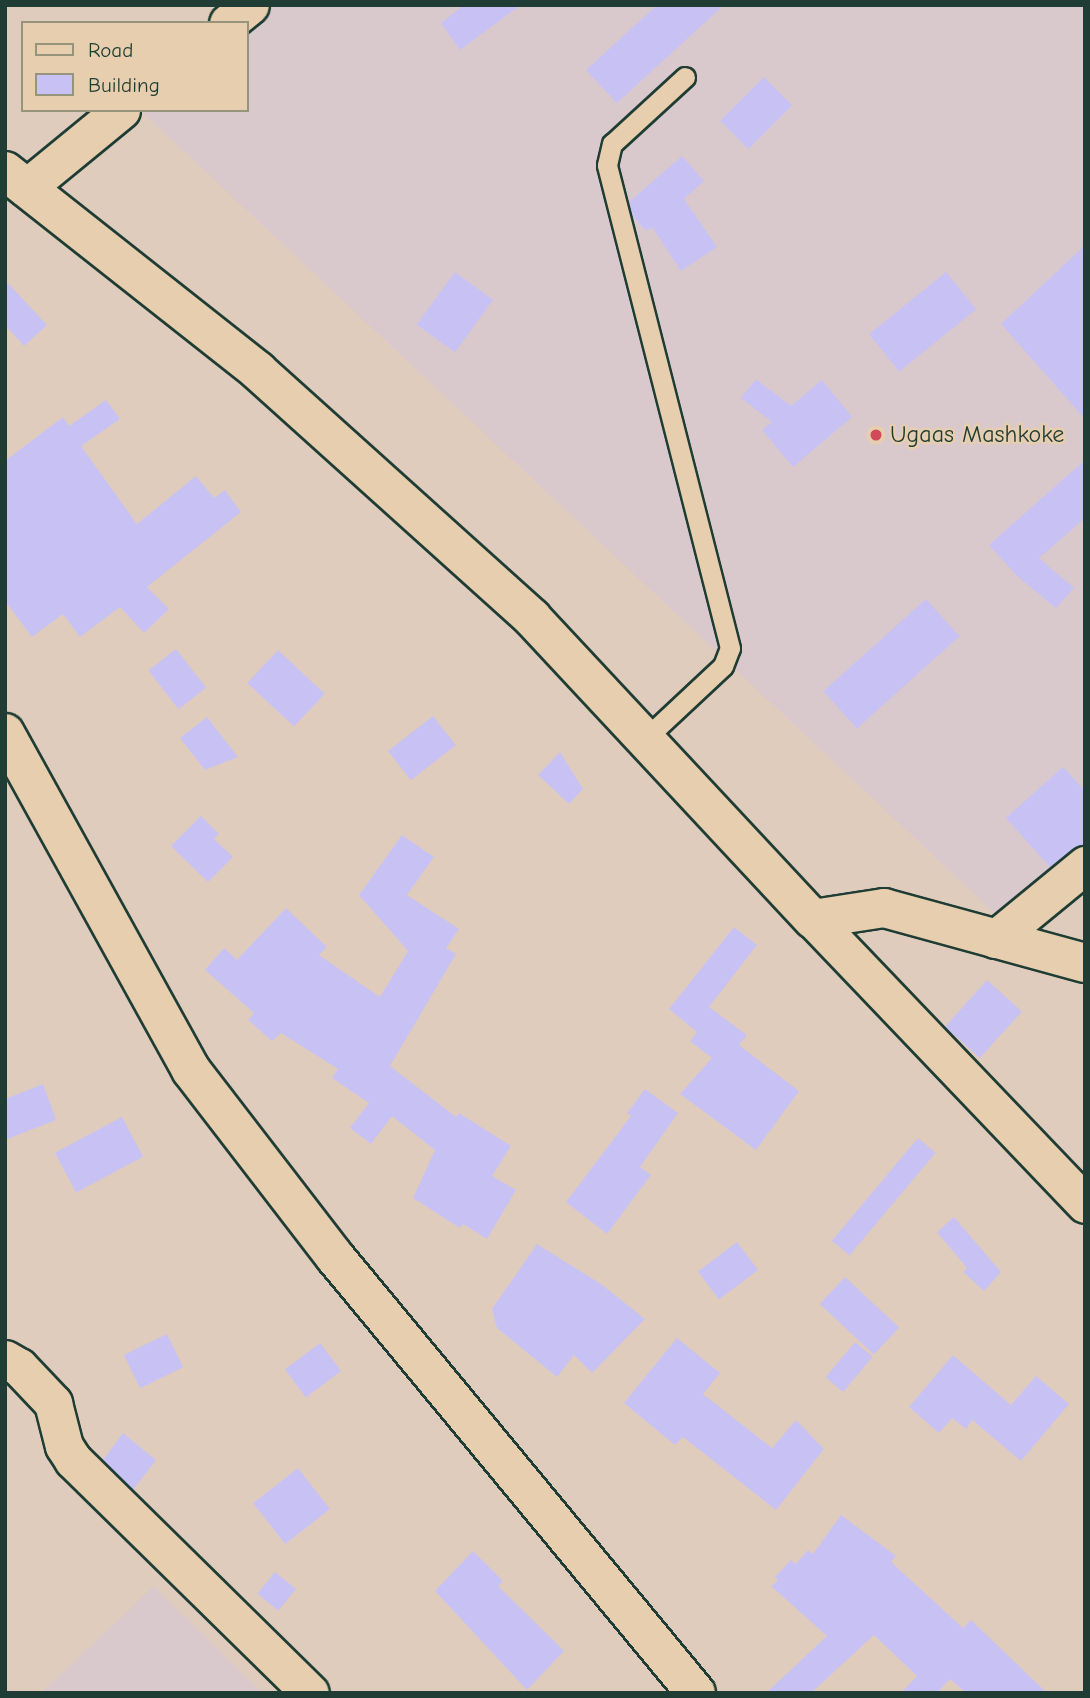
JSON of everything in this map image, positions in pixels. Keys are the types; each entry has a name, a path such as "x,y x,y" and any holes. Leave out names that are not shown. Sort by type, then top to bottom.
{"main road":[{"path":"15,180 258,371 531,618 646,737 813,919 884,908 1085,963"},
{"path":"5,733 191,1070 335,1257 696,1693"}],"street":[{"path":"230,21 250,5"},
{"path":"15,180 118,112"},
{"path":"995,939 1085,865"},
{"path":"813,919 1085,1204"},
{"path":"5,1359 19,1367 53,1403 64,1446 74,1460 310,1693"}],"lane":[{"path":"646,737 723,666 730,648 607,165 612,144 685,77"}],"shaded area":[{"path":"270,5 1085,5 1085,853 1005,923 142,112 248,112 248,23"},
{"path":"154,1586 262,1693 41,1693"}],"building":[{"path":"464,5 521,5 460,50 441,23"},
{"path":"657,5 724,5 617,103 586,70"},
{"path":"764,77 792,105 748,149 720,121"},
{"path":"682,156 704,181 684,199 717,247 681,271 652,227 646,231 633,216 629,202"},
{"path":"1085,245 1085,419 1001,324"},
{"path":"455,272 493,300 455,352 417,325"},
{"path":"946,272 976,309 899,372 869,334"},
{"path":"5,280 47,325 24,346 5,325"},
{"path":"756,379 791,406 822,380 852,417 793,467 762,430 772,422 741,398"},
{"path":"106,400 120,419 81,446 137,524 196,476 214,498 225,490 241,512 147,587 169,609 144,633 120,607 80,637 63,614 32,637 5,601 5,461 63,417 69,426"},
{"path":"1085,460 1085,518 1039,558 1074,588 1056,608 1018,577 989,545"},
{"path":"926,599 959,636 857,728 823,691"},
{"path":"176,649 206,688 179,709 148,671"},
{"path":"278,650 325,694 294,727 247,683"},
{"path":"433,716 456,745 411,780 388,751"},
{"path":"207,717 238,757 205,770 180,738"},
{"path":"560,752 583,789 569,804 538,775"},
{"path":"1063,767 1085,791 1085,844 1050,867 1006,818"},
{"path":"201,816 219,834 214,839 233,857 208,882 171,846"},
{"path":"402,835 434,857 407,895 459,929 446,948 456,954 390,1066 456,1117 459,1113 511,1146 492,1176 516,1190 487,1239 463,1224 460,1228 413,1198 435,1150 392,1116 371,1144 350,1128 369,1103 332,1078 338,1069 281,1033 272,1041 248,1020 254,1013 205,970 224,948 237,960 286,908 327,947 319,955 380,997 408,951 359,895"},
{"path":"734,927 757,945 709,1007 747,1035 739,1045 799,1091 756,1150 680,1094 712,1058 690,1041 697,1032 669,1009"},
{"path":"987,980 1022,1011 980,1058 945,1027"},
{"path":"43,1084 56,1120 5,1140 5,1099"},
{"path":"645,1089 678,1113 640,1167 651,1175 607,1234 566,1202 631,1116 627,1113"},
{"path":"122,1117 143,1157 76,1192 55,1153"},
{"path":"918,1138 936,1153 849,1255 832,1241"},
{"path":"954,1217 1001,1272 984,1291 963,1272 967,1268 937,1232"},
{"path":"737,1242 758,1270 719,1299 698,1271"},
{"path":"537,1244 601,1284 645,1319 592,1373 574,1355 557,1377 497,1328 492,1309"},
{"path":"845,1277 899,1327 874,1355 820,1304"},
{"path":"167,1334 183,1367 140,1388 124,1355"},
{"path":"677,1338 720,1373 703,1394 772,1448 796,1420 824,1449 776,1510 683,1437 675,1445 624,1403"},
{"path":"855,1342 873,1357 843,1392 825,1377"},
{"path":"320,1343 341,1371 306,1397 285,1369"},
{"path":"953,1355 1011,1405 1036,1376 1069,1404 1021,1461 972,1420 966,1429 952,1418 939,1433 909,1407"},
{"path":"123,1433 156,1460 133,1490 103,1460"},
{"path":"298,1468 330,1509 285,1544 253,1503"},
{"path":"841,1515 896,1556 891,1562 963,1628 971,1620 1047,1693 966,1693 950,1679 937,1693 901,1693 917,1676 874,1635 811,1693 766,1693 827,1636 771,1586 778,1581 775,1577 791,1560 796,1564 808,1550 813,1554"},
{"path":"473,1551 503,1581 498,1586 564,1651 527,1690 435,1591"},
{"path":"275,1572 296,1589 278,1611 257,1594"}],"place":[{"name":"Ugaas Mashkoke","path":"876,435"}]}
